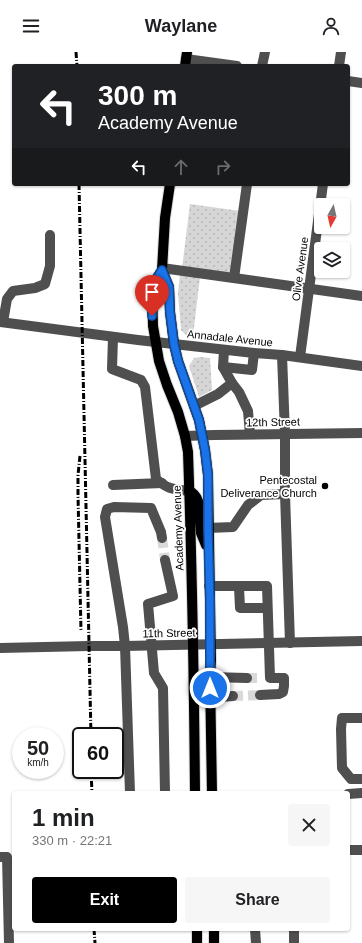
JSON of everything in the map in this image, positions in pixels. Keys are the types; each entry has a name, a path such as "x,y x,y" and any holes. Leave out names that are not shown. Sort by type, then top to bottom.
{"main road":[{"name":"Academy Avenue","path":"170,186 165,218 162,269 169,287 174,344 202,435 208,475 212,791"},
{"name":"Academy Avenue","path":"162,269 152,286 155,342 161,367 178,412 188,452 194,711 194,791"},
{"path":"190,491 197,497 201,533 208,551"},
{"path":"197,931 197,943"},
{"path":"214,931 214,943"}],"street":[{"path":"262,64 265,52"},
{"path":"340,64 341,52"},
{"path":"186,59 222,64"},
{"path":"350,82 362,83"},
{"path":"234,278 247,186"},
{"name":"Olive Avenue","path":"300,357 323,186"},
{"path":"2,322 6,299 13,291 35,288 45,284 50,266 50,235"},
{"path":"162,269 362,296"},
{"name":"Annadale Avenue","path":"2,322 113,337 300,357 362,366"},
{"path":"113,337 112,368 140,380 145,386 156,479 171,489 190,491"},
{"path":"224,350 223,367 232,384 239,392 248,411 250,434"},
{"path":"223,367 252,370 254,353"},
{"path":"282,355 290,643"},
{"path":"194,406 218,394 232,384"},
{"name":"12th Street","path":"185,436 362,433"},
{"path":"113,485 162,483"},
{"path":"208,528 233,527 248,505 260,496 285,494"},
{"path":"130,791 125,646 105,517 107,509 114,507 151,508 162,538"},
{"path":"165,560 173,596 148,604 154,673 163,688 165,791"},
{"path":"209,586 267,586 268,643 266,678 284,678 284,686 283,692 279,694 260,695"},
{"path":"239,587 240,608 267,608"},
{"name":"11th Street","path":"0,648 362,641"},
{"path":"210,678 247,678"},
{"path":"210,698 233,696"},
{"path":"362,718 342,718 341,729 342,768 351,779 362,778"},
{"path":"350,794 362,793"},
{"path":"350,850 362,850"},
{"path":"3,857 4,924 9,943"},
{"path":"255,931 256,943"},
{"path":"294,931 294,943"}],"shaded area":[{"path":"190,204 240,211 232,276 182,268"},
{"path":"180,274 200,277 193,336 186,335 181,330 178,293"},
{"path":"194,358 210,358 212,390 199,397 189,366"}],"tunnel":[{"path":"162,538 165,560"},
{"path":"247,678 262,678"},
{"path":"233,696 260,695"}],"railway":[{"path":"76,52 77,64"},
{"path":"79,186 91,727"},
{"path":"80,456 78,495 81,631"},
{"path":"91,779 92,791"},
{"path":"94,931 95,943"}],"place":[{"name":"Pentecostal Deliverance Church","path":"325,486"}],"route":[{"path":"152,316 152,286 162,270 169,287 174,344 178,361 199,420 208,475 210,688"}]}
